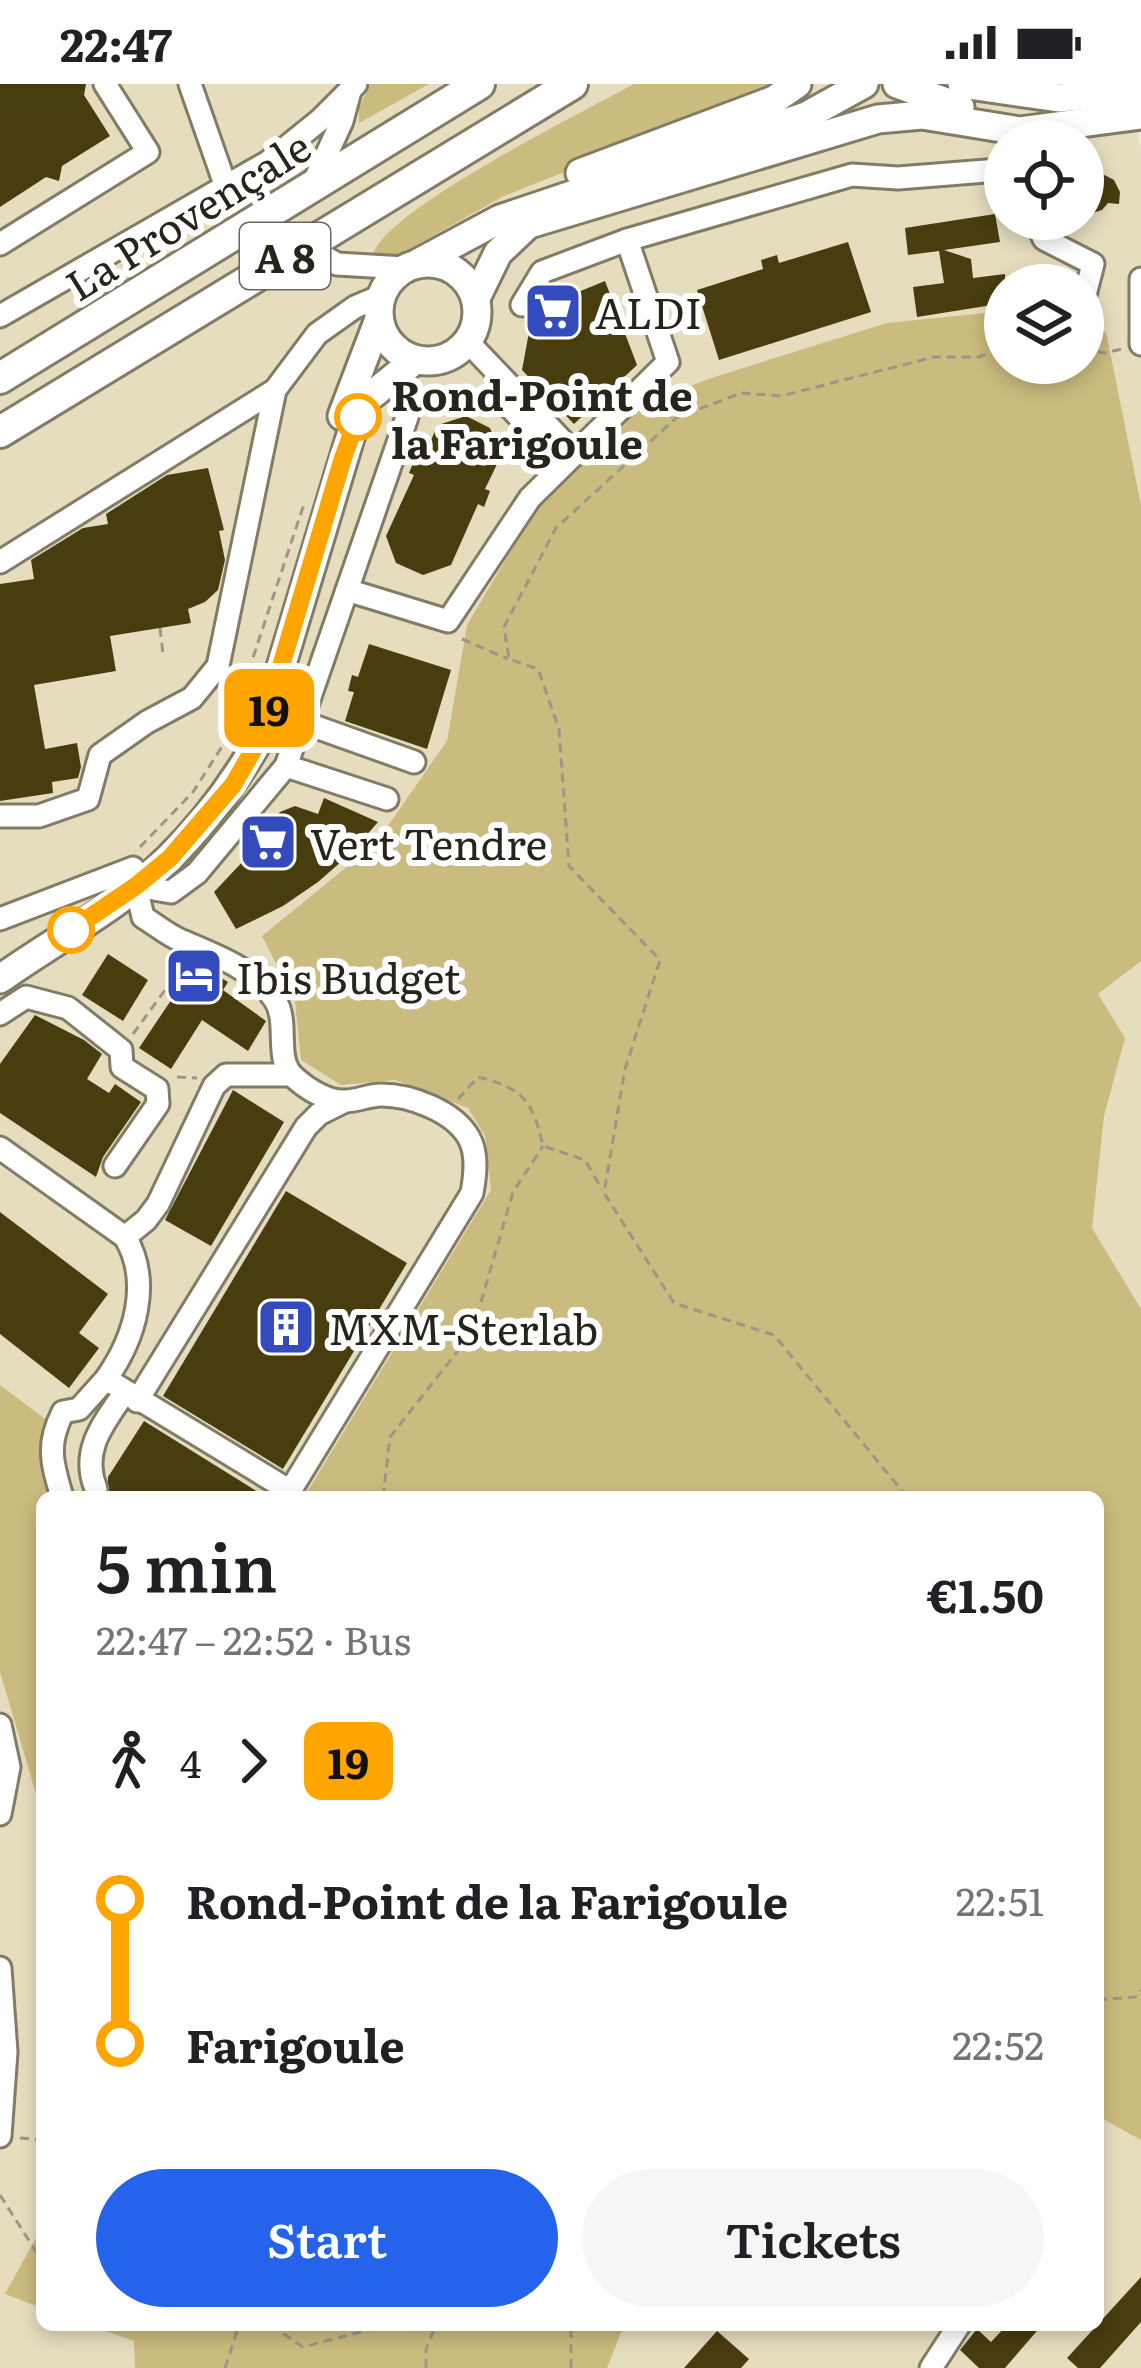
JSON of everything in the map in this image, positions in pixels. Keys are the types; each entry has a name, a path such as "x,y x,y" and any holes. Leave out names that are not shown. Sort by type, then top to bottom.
{"highway":[{"name":"La Provençale","path":"0,378 479,84"},
{"name":"La Provençale","path":"0,432 572,84"}],"main road":[{"path":"461,238 515,199 774,100 797,84"},
{"path":"0,979 135,877 198,803 242,735 325,459 380,307 411,266 500,219 806,116 863,84"},
{"path":"897,84 1000,116 1055,120"},
{"path":"962,84 1059,98 1141,90"},
{"path":"1100,120 1141,115"},
{"path":"526,225 878,119 922,116 984,125"},
{"path":"380,307 390,345 415,360 437,361 463,346 475,328 476,298 499,254 559,199"},
{"path":"411,266 433,262 460,273 476,298"},
{"path":"0,958 170,858 233,785 259,740 353,428 367,399 415,360"}],"street":[{"path":"0,244 148,152 105,84"},
{"path":"190,84 226,187"},
{"path":"0,316 226,187 296,141 353,87"},
{"path":"313,184 353,87"},
{"path":"522,305 542,272 627,240 852,175 898,178 984,171"},
{"path":"347,590 448,621 530,498 668,362 627,240"},
{"path":"1046,240 1093,264"},
{"path":"303,244 337,264 411,266"},
{"path":"1141,279 1141,344"},
{"path":"0,562 275,389 316,334 355,307 380,307"},
{"path":"463,346 569,459"},
{"path":"0,816 40,816 88,799 100,755 192,698 218,666 275,389"},
{"path":"0,919 135,877 171,892 197,873 286,766 407,417"},
{"path":"302,722 414,762"},
{"path":"286,766 387,799"},
{"path":"135,877 143,917 180,940 226,959 274,999 290,1076"},
{"path":"0,1014 26,997 68,1008 121,1049 122,1067 157,1089 158,1104 116,1166"},
{"path":"125,1237 158,1204 214,1086 226,1075 290,1076 343,1102"},
{"path":"95,1489 90,1474 93,1442 131,1396 306,1127 343,1102 383,1095 425,1105 445,1114 471,1140 476,1171 472,1193 291,1491"},
{"path":"0,1148 125,1237 138,1268 130,1334 106,1378 79,1409 63,1412 52,1435 49,1452 60,1491"},
{"path":"106,1378 284,1491"},
{"path":"0,1725 9,1766 0,1814"},
{"path":"0,1968 6,2051 0,2136"},
{"path":"931,2368 955,2331"}],"path":[{"path":"1104,353 1141,344"},
{"path":"509,659 504,628 556,528 676,418 741,393 781,397 934,357 984,355"},
{"path":"448,621 465,644 538,668 559,729 569,866 660,960 625,1069 604,1193"},
{"path":"160,628 164,654"},
{"path":"137,1029 169,985"},
{"path":"157,1089 166,1079 190,1074 214,1086"},
{"path":"445,1114 478,1077 507,1084 530,1104 543,1145"},
{"path":"543,1145 585,1160 674,1303 774,1335 902,1491"},
{"path":"383,1491 390,1438 472,1333 513,1192 543,1145"},
{"path":"1104,2000 1135,1997 1141,1990"},
{"path":"0,2195 36,2252"},
{"path":"225,2368 237,2331"},
{"path":"279,2331 303,2348 365,2331"},
{"path":"426,2368 433,2331"},
{"path":"571,2368 572,2331"}],"shaded area":[{"path":"0,84 1127,84 1141,150 1141,2368 0,2368"},
{"path":"371,84 429,84 359,123 359,107"},
{"path":"634,84 783,84 504,196 393,258 373,256 384,237 446,189"},
{"path":"984,313 984,384 1104,384 1106,332 1141,505 1141,961 1098,994 1125,1038 1104,1116 1092,1228 1141,1309 1141,2140 1104,2119 1104,1491 308,1491 491,1190 485,1136 468,1108 395,1080 341,1085 301,1060 295,1001 262,936 376,843 447,741 467,625 539,503 639,406 708,379 887,323"},
{"path":"0,1385 49,1422 40,1441 53,1491 36,1491 36,1794 0,1672"},
{"path":"36,2238 36,2306 5,2294"},
{"path":"106,2331 622,2331 607,2368 135,2368 134,2341"}],"building":[{"path":"0,84 86,84 84,95 110,136 62,166 59,181 46,177 0,207"},
{"path":"1104,175 1114,180 1120,192 1119,204 1104,208"},
{"path":"984,216 984,240 1000,242 944,250 971,259 973,278 984,277 984,306 917,317 913,287 944,283 939,251 908,255 905,228"},
{"path":"848,242 871,312 719,360 697,290 763,269 761,260 777,255 779,263"},
{"path":"605,281 637,365 574,424 522,370 532,316 537,309"},
{"path":"466,416 490,428 501,456 485,489 490,491 484,507 478,504 451,565 423,575 396,563 386,536 414,475 409,473 416,456 422,459 438,425"},
{"path":"208,468 224,530 219,531 225,560 218,590 188,609 191,623 110,636 116,671 34,685 45,749 77,743 78,778 52,782 53,793 0,801 0,584 34,579 31,560 83,528 108,524 106,514 167,475"},
{"path":"369,644 451,670 427,749 345,721 354,692 348,691 352,675 358,677"},
{"path":"324,798 378,822 318,882 236,929 214,892 280,812 295,806 318,814"},
{"path":"108,954 148,980 123,1021 82,995"},
{"path":"196,963 228,982 223,990 266,1021 248,1051 202,1020 171,1069 139,1048"},
{"path":"35,1015 102,1054 87,1079 109,1093 115,1084 141,1102 103,1157 96,1177 0,1113 0,1064"},
{"path":"233,1090 284,1122 211,1246 165,1220"},
{"name":"MXM-Sterlab","path":"286,1191 407,1263 283,1469 163,1396"},
{"path":"0,1212 108,1294 79,1333 99,1348 69,1388 0,1334"},
{"path":"144,1421 256,1491 108,1491 108,1477"},
{"path":"1141,2277 1141,2322 1100,2368 1078,2368 1067,2358 1092,2331 1104,2331 1104,2318"},
{"path":"717,2331 749,2359 741,2368 684,2368"},
{"path":"975,2331 991,2342 1001,2331 1037,2331 1005,2368 979,2368 960,2350"}],"bus line":[{"name":"19","path":"71,930 170,858 233,785 259,740 358,417"}],"place":[{"name":"ALDI","path":"553,311"},
{"name":"Rond-Point de la Farigoule","path":"358,417"},
{"name":"Vert Tendre","path":"268,842"},
{"name":"Ibis Budget","path":"194,976"},
{"name":"MXM-Sterlab","path":"286,1327"}]}
